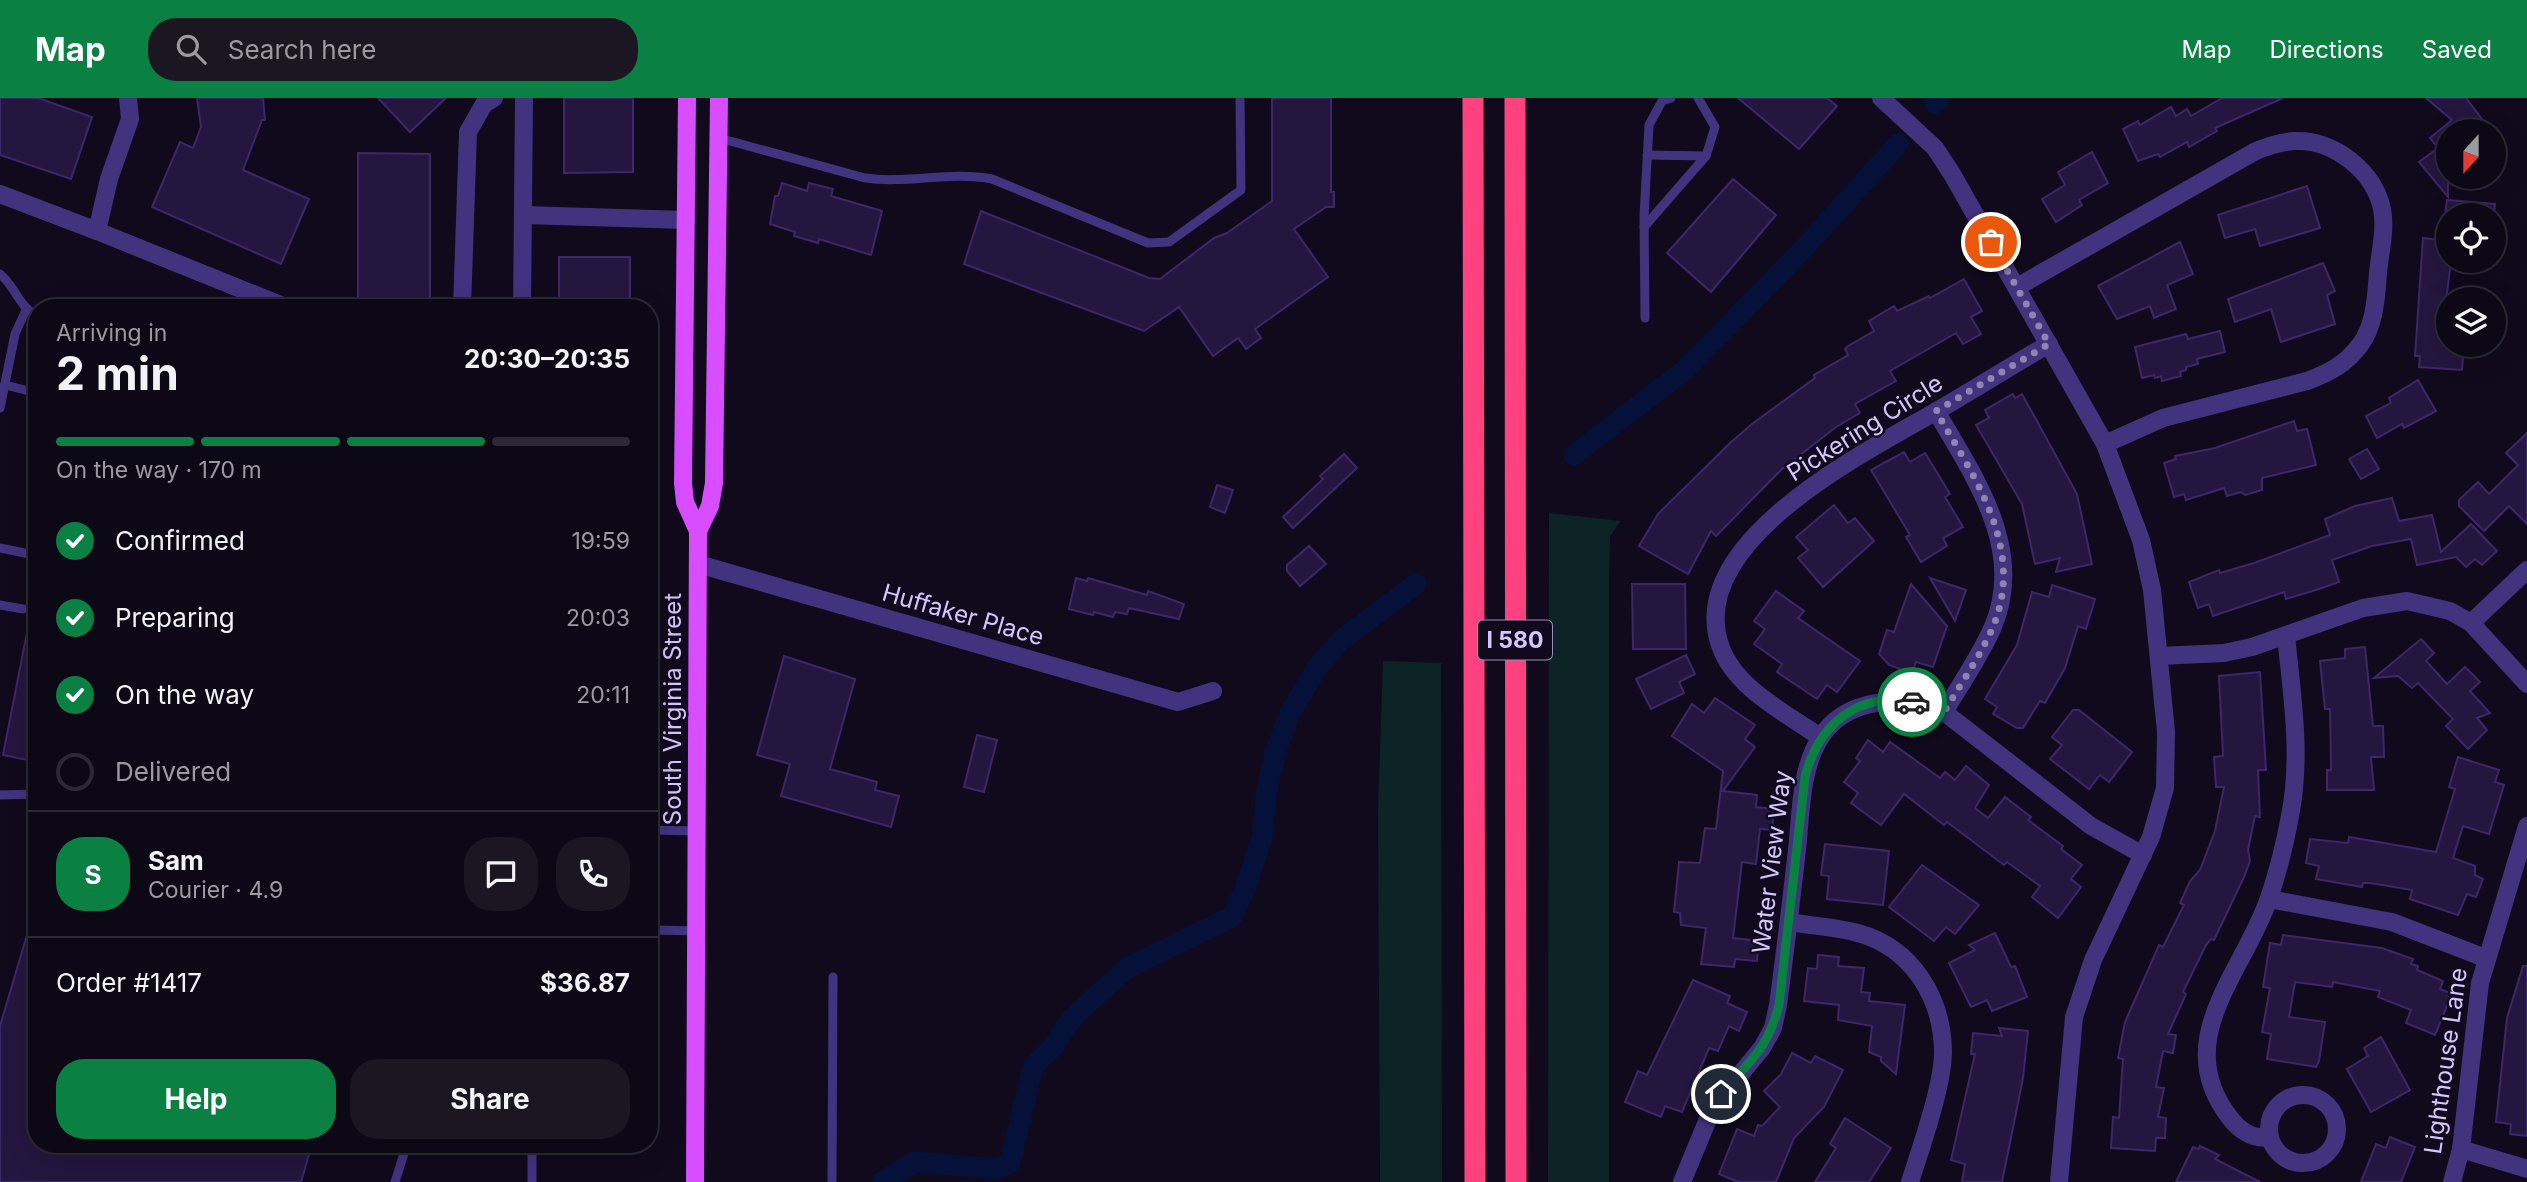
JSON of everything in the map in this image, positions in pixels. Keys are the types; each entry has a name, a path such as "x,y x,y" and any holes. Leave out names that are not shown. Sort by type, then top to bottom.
{"highway":[{"name":"I 580","path":"1473,98 1475,1182"},
{"name":"I 580","path":"1515,98 1516,1182"}],"main road":[{"name":"South Virginia Street","path":"687,98 683,483 685,502 698,531 695,1182"},
{"name":"South Virginia Street","path":"698,531 710,506 715,483 719,98"}],"street":[{"path":"97,231 109,179 130,119 128,98"},
{"path":"461,299 468,132 484,104 494,98"},
{"path":"522,299 524,98"},
{"path":"1881,98 1935,148 2105,444 2141,540 2152,590 2167,757 2159,816 2093,960 2074,1017 2059,1182"},
{"path":"2017,287 2254,152 2275,143 2298,141 2319,144 2342,154 2361,170 2376,192 2382,210 2383,230 2375,308 2362,343 2347,360 2330,373 2307,381 2163,418 2105,444"},
{"path":"0,194 266,299"},
{"path":"524,215 686,220"},
{"name":"Pickering Circle","path":"1820,737 1756,691 1729,663 1720,647 1715,627 1722,583 1732,564 1796,499 1833,471 2049,344"},
{"path":"1936,411 1988,503 1997,528 2003,567 2000,605 1993,628 1944,712"},
{"name":"Huffaker Place","path":"698,564 1178,702 1213,691"},
{"path":"2470,623 2527,570"},
{"path":"2159,656 2224,653 2286,636 2387,602 2430,604 2470,623 2527,684"},
{"path":"2270,1137 2252,1137 2235,1126 2221,1107 2212,1087 2206,1045 2221,998 2269,900 2291,814 2296,771 2295,727 2286,636"},
{"name":"Water View Way","path":"1682,1182 1713,1107 1731,1082 1749,1067 1773,1028 1789,922 1805,777 1820,737 1847,714 1884,701 1927,705 1944,712 2091,826 2143,855"},
{"name":"Lighthouse Lane","path":"2452,1182 2461,1149 2475,1009 2485,958 2527,826"},
{"path":"2269,900 2392,922 2485,958"},
{"path":"1789,922 1859,933 1881,942 1914,967 1937,1005 1943,1054 1910,1182"},
{"path":"2461,1149 2527,1169"}],"lane":[{"path":"719,138 864,178 884,180 971,175 992,179 1148,243 1169,242 1241,190 1240,98"},
{"path":"1645,318 1644,228 1649,125 1662,101 1671,98"},
{"path":"1644,228 1706,156 1715,127 1698,98"},
{"path":"1647,155 1706,156"},
{"path":"0,274 8,280 26,310 15,334 0,408"},
{"path":"5,385 28,391"},
{"path":"0,548 28,554"},
{"path":"0,605 23,609"},
{"path":"0,795 28,794"},
{"path":"658,830 697,831"},
{"path":"658,930 697,931"},
{"path":"832,1182 833,976"},
{"path":"395,1182 404,1153"},
{"path":"532,1153 532,1182"}],"green space":[{"path":"1549,513 1621,521 1610,536 1609,580 1609,1182 1548,1182"},
{"path":"1383,661 1441,663 1442,1182 1380,1182 1378,811"}],"building":[{"path":"0,98 38,98 92,117 71,179 0,155"},
{"path":"197,98 263,98 265,120 262,120 243,170 309,199 281,264 152,207 180,142 193,148 201,127"},
{"path":"378,98 446,98 410,132"},
{"path":"564,98 633,98 633,172 564,173"},
{"path":"1331,98 1331,192 1334,192 1334,207 1326,207 1294,229 1328,277 1255,329 1261,338 1246,349 1238,338 1213,356 1179,307 1144,331 964,264 981,211 1149,278 1160,279 1214,238 1227,233 1272,201 1272,99"},
{"path":"1738,98 1827,98 1837,106 1799,149"},
{"path":"2222,98 2283,98 2215,128 2217,131 2189,147 2187,142 2160,157 2158,154 2138,161 2123,129 2138,121 2140,125 2171,107 2176,116 2187,109 2191,116"},
{"path":"2426,98 2466,98 2482,119 2451,119"},
{"path":"2436,133 2436,146 2430,138"},
{"path":"2436,149 2436,183 2419,162"},
{"path":"2092,152 2108,183 2079,200 2082,205 2056,222 2042,199 2065,185 2058,172"},
{"path":"358,153 430,154 430,298 358,298"},
{"path":"1733,179 1776,215 1711,292 1667,253"},
{"path":"782,183 807,191 809,183 833,189 831,196 882,211 871,255 819,239 818,243 794,236 795,232 770,224 775,196 778,196"},
{"path":"2307,186 2320,228 2260,246 2255,229 2225,238 2218,215"},
{"path":"2447,200 2483,203 2447,203"},
{"path":"2423,238 2436,240 2436,273 2450,273 2448,287 2436,287 2436,357 2463,357 2462,370 2419,367 2420,356 2415,356"},
{"path":"2180,242 2193,274 2167,285 2176,309 2154,318 2150,306 2117,319 2098,286"},
{"path":"559,257 630,257 630,299 559,299"},
{"path":"2323,263 2335,291 2327,295 2335,324 2281,342 2271,309 2235,322 2228,299"},
{"path":"1964,279 1982,311 1971,317 1981,334 1963,344 1956,333 1890,371 1896,381 1855,404 1860,413 1836,427 1781,470 1716,536 1711,531 1688,574 1639,546 1658,514 1730,443 1815,378 1814,375 1848,355 1845,349 1848,346 1874,331 1869,321 1894,306 1897,311 1929,296 1930,298"},
{"path":"2220,331 2225,352 2197,359 2198,364 2186,367 2186,370 2180,372 2181,376 2162,381 2161,376 2142,378 2135,347 2186,334 2188,339"},
{"path":"2418,380 2436,411 2404,428 2402,424 2377,438 2366,416 2391,403 2389,398"},
{"path":"2013,394 2015,398 2022,394 2077,494 2092,564 2056,572 2060,558 2035,564 2022,504 1976,425 1989,418 1985,410"},
{"path":"2294,421 2297,431 2307,429 2316,465 2262,478 2262,490 2245,495 2241,492 2227,496 2224,488 2186,500 2184,494 2174,497 2164,463 2176,459 2175,456 2215,448"},
{"path":"2527,433 2527,524 2509,506 2484,531 2459,506 2459,500 2478,482 2489,494 2518,465 2506,453"},
{"path":"2367,449 2379,469 2361,479 2349,459"},
{"path":"1904,452 1910,462 1925,453 1950,494 1945,497 1963,527 1943,538 1947,546 1921,562 1906,537 1910,535 1871,470"},
{"path":"1344,454 1357,468 1293,528 1283,517 1323,479 1320,476"},
{"path":"1217,485 1233,490 1225,513 1210,507"},
{"path":"2392,498 2399,521 2432,515 2441,552 2471,524 2497,551 2482,565 2475,559 2466,567 2456,557 2417,565 2411,539 2372,546 2332,560 2339,582 2286,599 2284,592 2213,616 2209,604 2198,608 2189,582 2219,570 2220,573 2254,563 2330,535 2325,519 2355,506"},
{"path":"1834,505 1848,523 1855,518 1874,541 1823,587 1798,558 1808,550 1796,537"},
{"path":"1309,546 1326,564 1300,586 1287,571 1287,565"},
{"path":"1076,578 1087,581 1088,578 1147,595 1148,591 1184,604 1179,619 1129,608 1127,614 1115,612 1113,617 1094,612 1093,615 1069,609"},
{"path":"1930,578 1966,590 1955,621"},
{"path":"1632,584 1685,584 1686,649 1633,649"},
{"path":"1911,584 1947,626 1933,667 1916,662 1912,673 1889,665 1879,654 1887,630 1894,632"},
{"path":"2052,585 2095,599 2086,629 2078,626 2065,668 2045,703 2040,701 2023,728 2017,728 1993,714 1997,707 1985,699 2017,645 2032,592 2049,597"},
{"path":"1776,591 1804,611 1798,618 1860,661 1837,692 1827,685 1817,699 1777,672 1782,664 1754,644 1765,629 1754,621"},
{"path":"28,627 28,760 3,755"},
{"path":"2421,639 2434,653 2426,661 2447,684 2465,667 2480,682 2470,691 2490,713 2477,718 2487,730 2468,749 2446,726 2453,719 2418,683 2412,688 2398,676 2374,678"},
{"path":"2365,647 2373,726 2383,726 2384,757 2371,757 2374,790 2327,790 2327,770 2331,770 2330,709 2325,709 2320,661 2345,658 2345,649"},
{"path":"1686,655 1695,674 1679,682 1684,693 1651,709 1636,679"},
{"path":"784,656 855,679 830,769 877,782 875,790 899,796 891,827 781,796 790,764 757,755"},
{"path":"2260,672 2266,770 2258,770 2260,817 2255,816 2248,850 2250,861 2244,877 2214,940 2211,939 2206,945 2183,992 2186,994 2168,1034 2176,1035 2173,1053 2163,1051 2156,1087 2164,1088 2158,1117 2166,1118 2165,1138 2156,1138 2155,1151 2111,1148 2113,1117 2119,1118 2123,1059 2118,1058 2125,1022 2159,945 2163,947 2184,905 2180,903 2190,881 2200,870 2215,831 2224,787 2216,787 2214,757 2223,756 2219,676"},
{"path":"1715,698 1755,725 1745,739 1755,747 1723,791 1757,795 1756,807 1774,809 1772,830 1760,829 1756,864 1742,862 1733,938 1759,941 1757,961 1735,959 1734,967 1701,964 1706,928 1681,925 1680,913 1674,912 1679,862 1700,863 1705,828 1716,829 1723,771 1672,736 1692,704 1704,713"},
{"path":"2073,710 2079,710 2132,752 2109,782 2100,775 2089,789 2050,759 2062,745 2052,737"},
{"path":"977,735 997,740 984,792 964,787"},
{"path":"1868,740 1883,752 1890,742 1940,778 1945,772 1955,780 1966,766 1989,785 1975,808 1988,818 2005,797 2031,817 2028,820 2063,846 2061,849 2082,865 2071,879 2081,887 2058,918 2032,897 2040,886 2007,862 2004,865 1947,822 1944,825 1904,794 1881,825 1851,803 1858,793 1844,782 1860,761 1856,758"},
{"path":"2458,757 2499,770 2495,782 2504,785 2489,834 2463,826 2453,858 2475,866 2475,875 2483,879 2476,897 2467,894 2458,915 2410,899 2412,890 2370,883 2363,883 2362,887 2316,879 2319,866 2306,863 2310,839 2348,843 2349,837 2436,852 2455,789 2449,787"},
{"path":"1825,844 1889,851 1883,905 1827,899 1829,876 1821,875"},
{"path":"1922,865 1979,905 1955,934 1946,927 1934,941 1889,907"},
{"path":"28,932 28,1153 309,1153 301,1182 0,1182 0,1026"},
{"path":"1995,933 2011,967 2015,966 2027,997 1992,1011 1987,1000 1971,1007 1949,963 1975,950 1969,945"},
{"path":"2283,935 2382,948 2413,959 2411,964 2418,966 2417,970 2443,981 2440,989 2452,994 2435,1035 2406,1023 2411,1010 2378,997 2380,991 2333,982 2332,987 2295,982 2289,1017 2325,1022 2319,1061 2316,1067 2267,1059 2271,1034 2262,1032 2270,988 2263,987 2270,943 2281,945"},
{"path":"1818,955 1839,957 1838,966 1864,968 1861,992 1870,993 1869,1001 1905,1005 1896,1074 1881,1061 1881,1057 1869,1052 1872,1026 1838,1020 1839,1005 1804,1001 1808,968 1817,969"},
{"path":"2523,966 2527,966 2527,1136 2510,1134 2511,1124 2496,1122 2507,1018"},
{"path":"1693,980 1730,996 1727,1003 1747,1012 1739,1031 1729,1026 1718,1051 1709,1048 1682,1112 1665,1106 1661,1117 1625,1102 1638,1071 1647,1075"},
{"path":"1999,1028 2028,1031 2023,1078 2002,1182 1962,1182 1965,1164 1951,1160 1975,1054 1971,1054 1973,1033 2002,1036"},
{"path":"2381,1037 2410,1090 2371,1112 2347,1069 2368,1056 2364,1048"},
{"path":"1792,1053 1811,1063 1815,1056 1843,1070 1824,1107 1794,1138 1776,1182 1738,1182 1719,1174 1737,1129 1754,1136 1758,1125 1762,1126 1780,1107 1764,1091 1781,1074"},
{"path":"1845,1118 1891,1148 1869,1182 1815,1182 1836,1148 1830,1144"},
{"path":"2390,1137 2415,1147 2401,1182 2361,1182 2376,1144 2386,1148"},
{"path":"2200,1146 2219,1155 2215,1159 2260,1182 2176,1182 2193,1147 2198,1149"}],"waterway":[{"path":"1935,103 1940,98"},
{"path":"1574,455 1686,369 1807,245 1898,144"},
{"path":"882,1182 914,1162 997,1169 1010,1163 1033,1066 1052,1048 1071,1019 1127,968 1232,917 1245,889 1262,837 1266,796 1275,753 1290,713 1317,668 1341,640 1416,584"}],"way so far":[{"path":"1912,702 1944,712 1993,628 2000,605 2003,580 2003,553 1988,503 1936,411 2049,344 1991,242"}],"route":[{"path":"1721,1094 1749,1067 1773,1028 1779,1005 1805,777 1820,737 1847,714 1862,706 1884,701 1912,702"}]}
